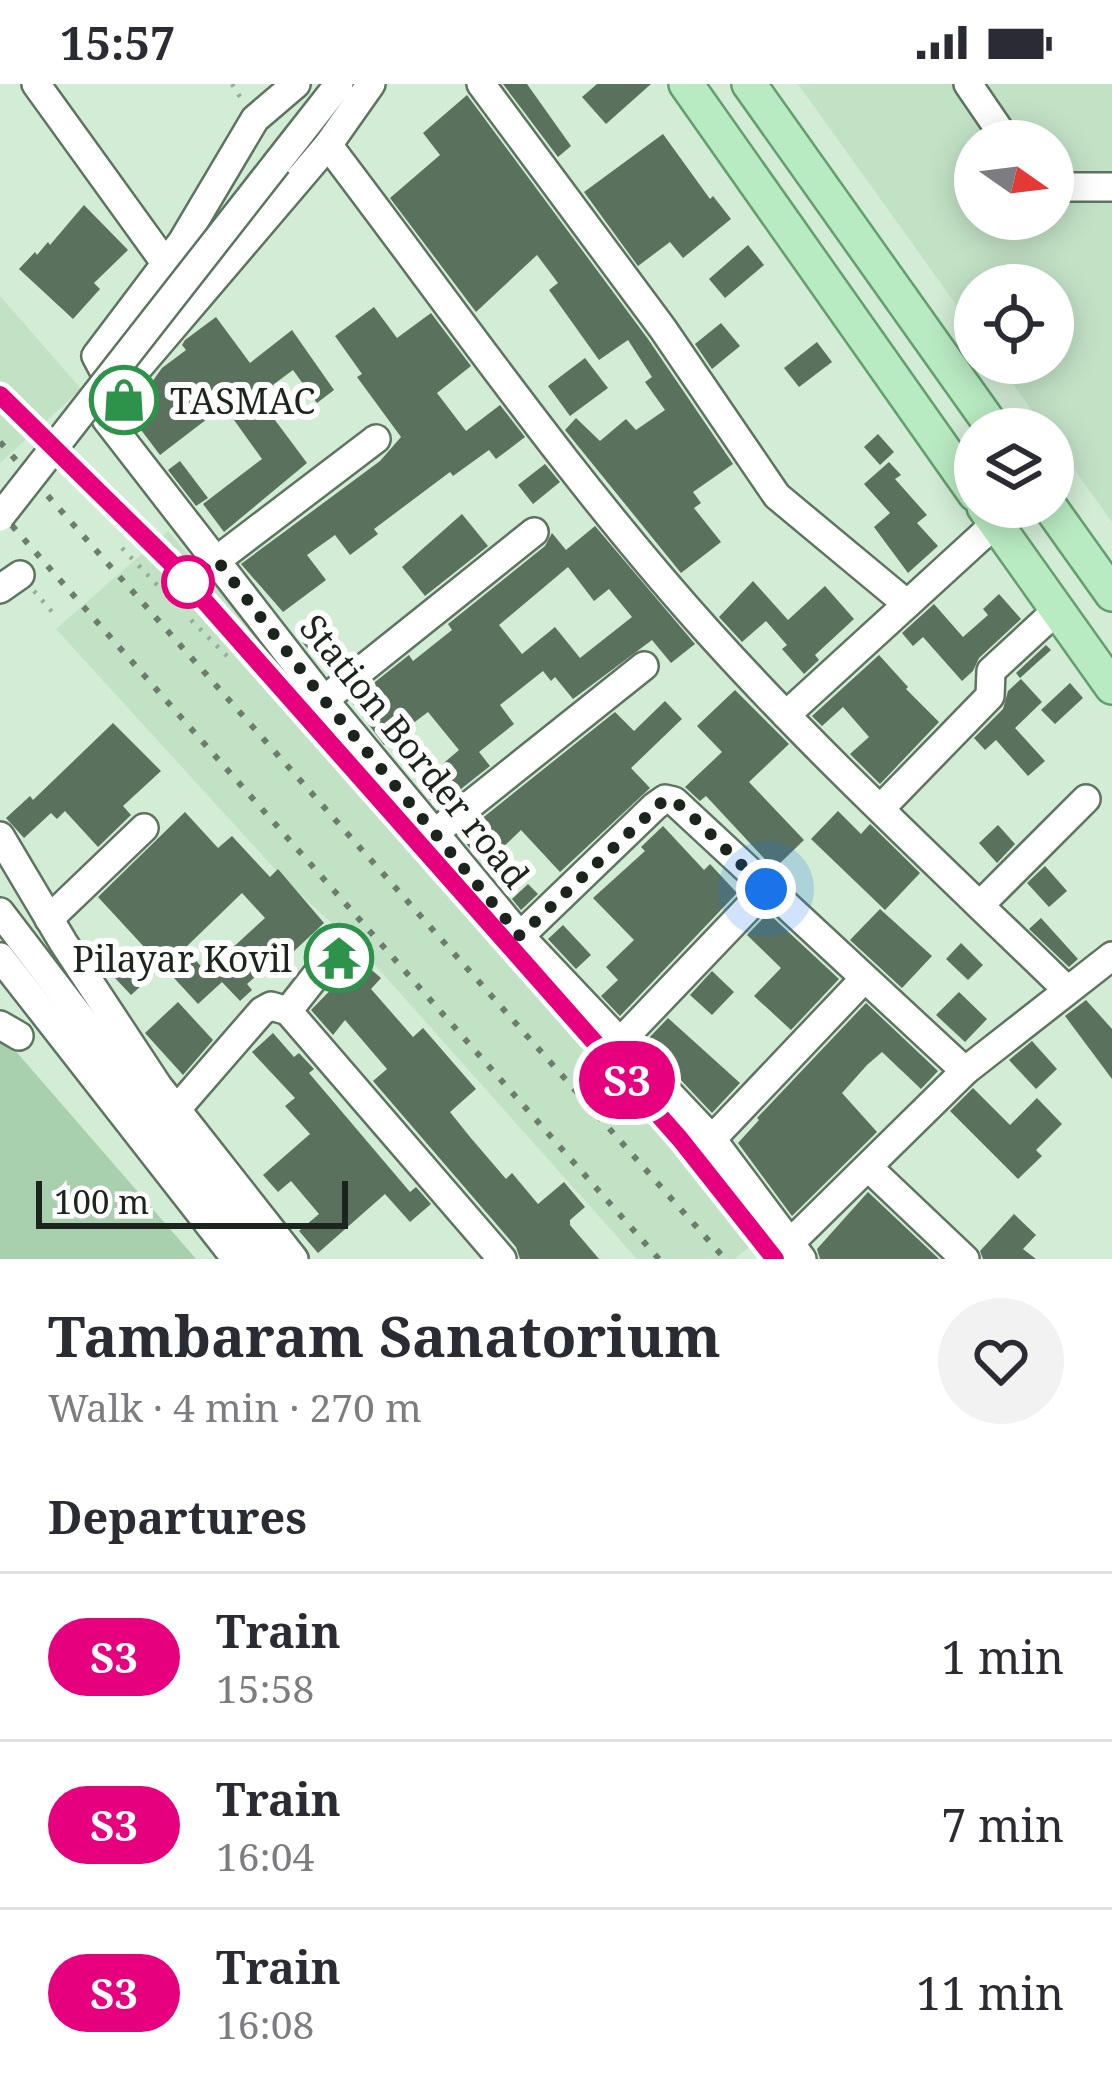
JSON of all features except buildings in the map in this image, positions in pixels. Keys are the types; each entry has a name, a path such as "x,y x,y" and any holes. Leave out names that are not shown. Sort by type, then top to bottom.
{"main road":[{"path":"686,84 954,464"},
{"path":"749,84 979,408"},
{"path":"999,528 1112,688"},
{"path":"1065,528 1112,594"}],"street":[{"path":"36,84 166,263"},
{"path":"296,84 255,119 166,263 96,356 105,373 127,381 328,145 371,84"},
{"path":"0,517 339,84"},
{"path":"481,84 663,329 778,496 907,604"},
{"path":"968,84 992,120"},
{"path":"328,145 590,488 709,632 786,715 1066,989"},
{"path":"1074,187 1112,187"},
{"name":"Station Border road","path":"127,381 106,419 324,700 520,936 712,1138 796,1252"},
{"path":"217,560 376,440"},
{"path":"786,715 907,604 978,528"},
{"path":"324,700 534,532"},
{"path":"881,808 990,696 991,671 1058,610"},
{"path":"436,832 644,666"},
{"path":"520,936 665,799 682,806 965,1071"},
{"path":"980,905 1086,799"},
{"path":"49,919 144,828"},
{"path":"0,836 49,919 176,1110 294,1259"},
{"path":"621,1041 766,889"},
{"path":"0,912 265,1259"},
{"path":"288,1011 336,950"},
{"path":"796,1252 868,1167 965,1071 1112,956"},
{"path":"0,957 236,1259"},
{"path":"712,1138 864,979"},
{"path":"176,1110 262,1011 271,1006 288,1011 502,1259"},
{"path":"868,1167 965,1259"}],"path":[{"path":"122,548 159,587"},
{"path":"46,605 54,614"},
{"path":"190,620 227,656"}],"shaded area":[{"path":"798,84 1112,84 1112,522 1074,469 1074,408 1030,408 1013,384 1074,384 1074,264 954,264 954,302"},
{"path":"0,296 81,389 0,463"},
{"path":"168,531 276,656 328,731 457,871 672,1126 769,1232 734,1259 637,1259 368,957 284,879 56,629"},
{"path":"0,1033 196,1259 0,1259"}],"railway":[{"path":"0,395 170,562 680,1139 775,1259"},
{"path":"0,442 725,1259"},
{"path":"0,512 659,1259"}],"train":[{"name":"S3","path":"0,395 170,562 680,1139 775,1259"}],"place":[{"name":"TASMAC","path":"124,400"},
{"name":"Pilayar Kovil","path":"339,958"}],"route":[{"path":"188,582 217,560 324,700 520,936 665,799 682,806 766,889"}]}
